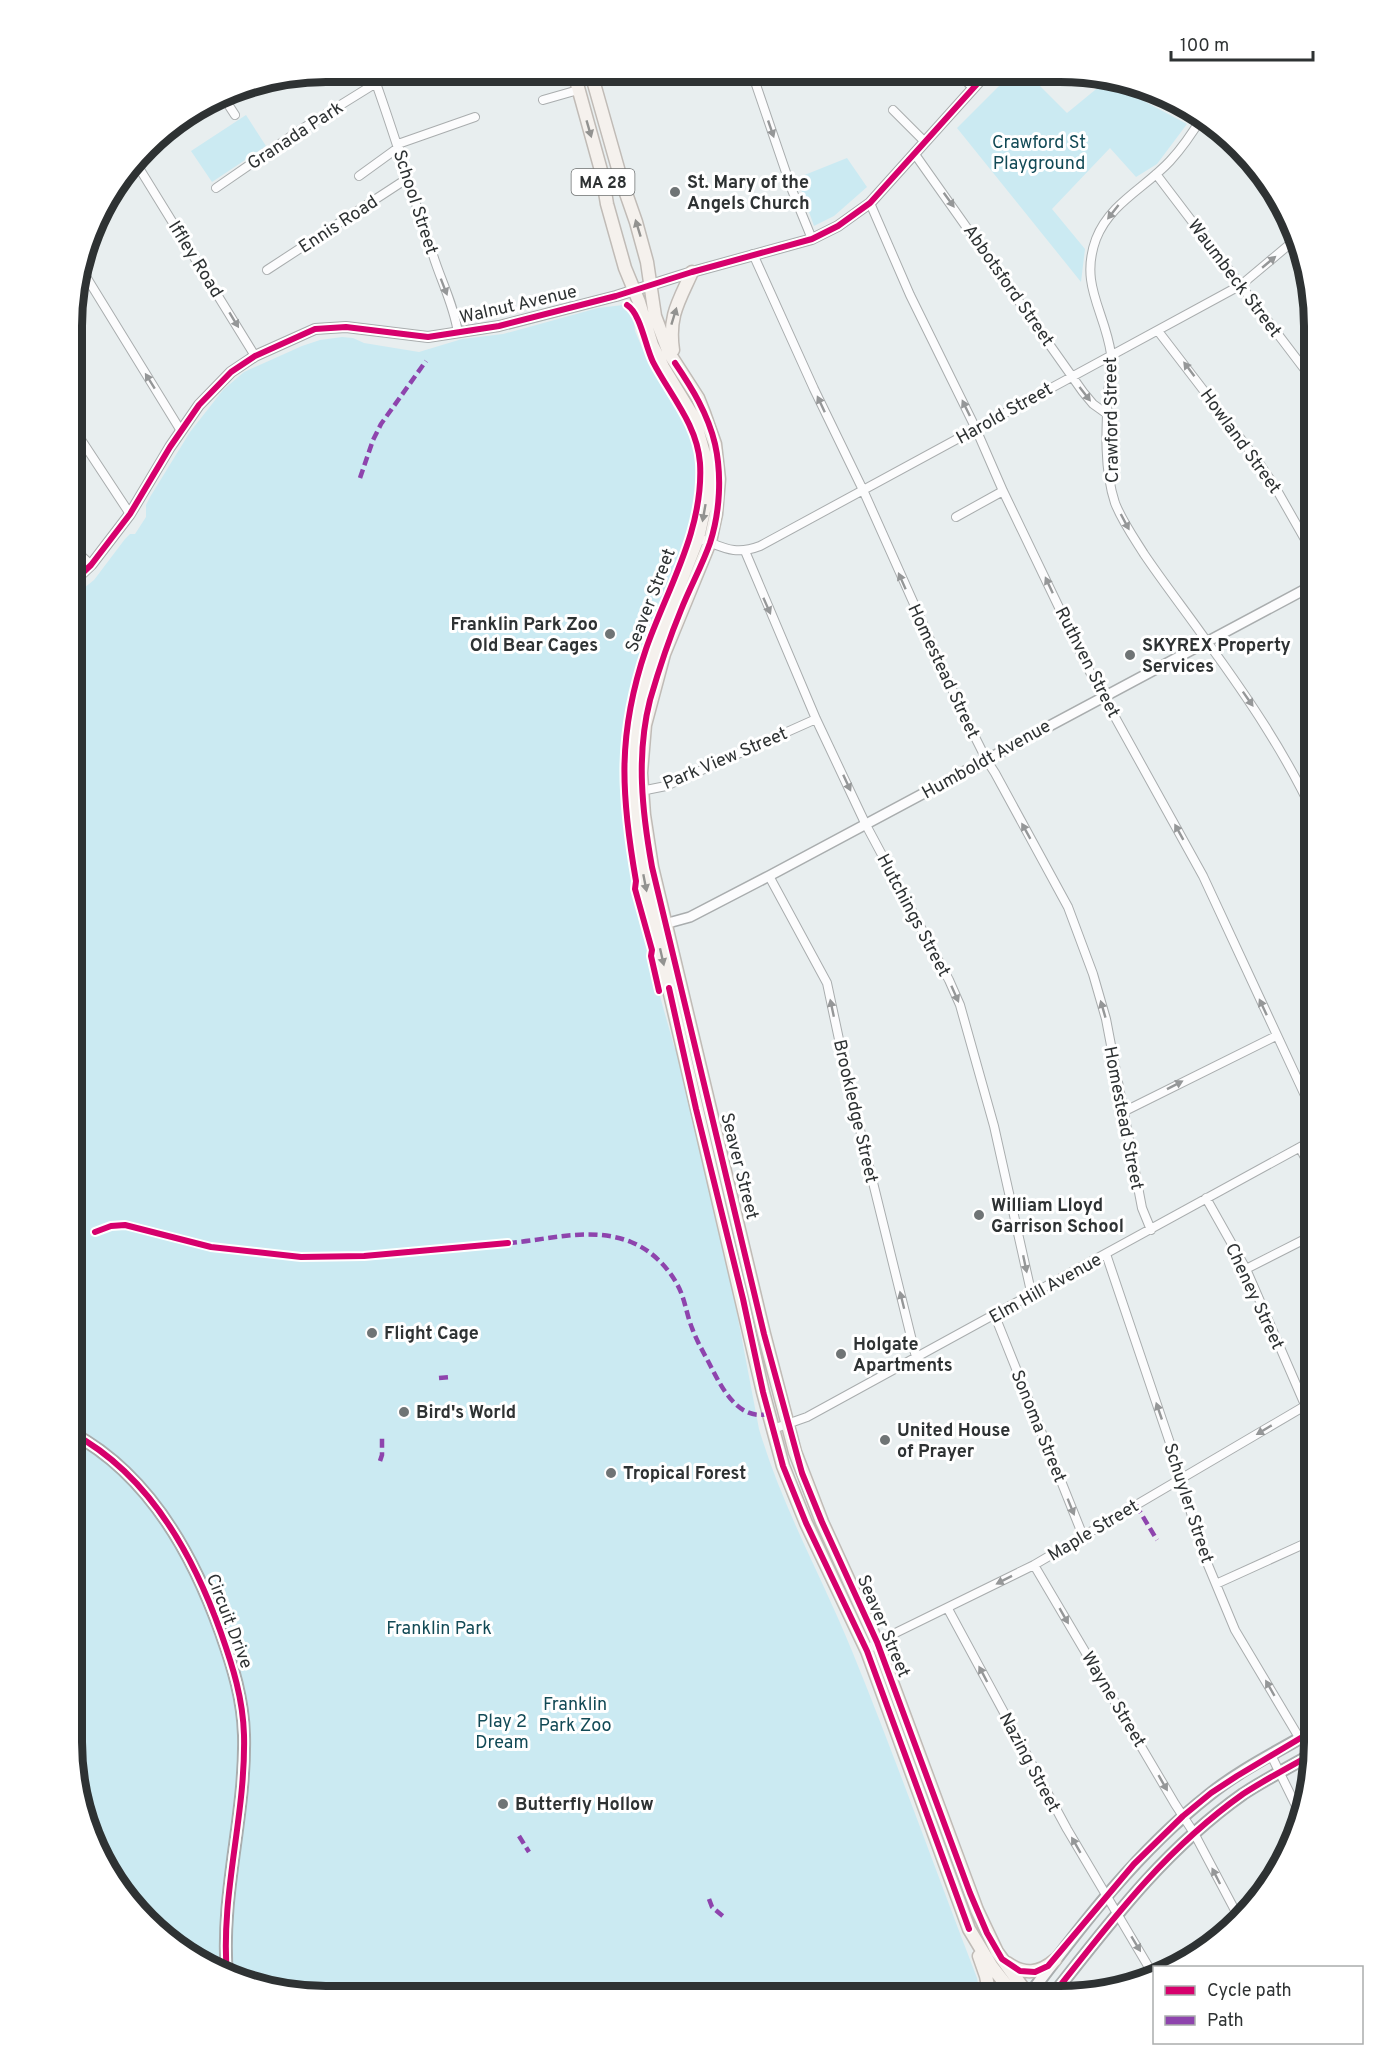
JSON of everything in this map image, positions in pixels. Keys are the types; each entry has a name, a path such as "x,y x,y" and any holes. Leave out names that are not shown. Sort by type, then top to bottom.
{"main road":[{"name":"MA 28","path":"576,82 602,174 607,204 622,260 634,290"},
{"name":"MA 28","path":"594,82 621,179 636,222 651,285"},
{"path":"675,363 671,324 692,272"},
{"name":"Seaver Street","path":"651,285 655,316 667,347 698,398 715,444 719,488 716,514 660,634 639,700 631,753 637,791 638,850 660,926 788,1425 809,1492 877,1642 987,1933 1022,1986"},
{"name":"Seaver Street","path":"634,290 652,345 694,418 704,447 707,464 704,540"},
{"name":"Seaver Street","path":"660,926 696,1109 772,1429 790,1488 867,1651 969,1929 992,1967 1007,1986"},
{"name":"Circuit Drive","path":"82,1440 118,1466 148,1495 175,1533 214,1612 235,1670 241,1699 244,1735 240,1818 226,1918 227,1964"},
{"path":"1036,1986 1106,1895 1183,1816 1211,1793 1304,1736"},
{"path":"1060,1986 1116,1912 1194,1833 1244,1794 1304,1759"},
{"name":"MA 28","path":"969,1929 988,1986"},
{"path":"1002,1959 1020,1971 1031,1972 1043,1969 1055,1960"}],"street":[{"path":"755,82 792,190 812,239"},
{"path":"967,82 973,88"},
{"name":"Walnut Avenue","path":"82,572 130,514 181,431 216,386 231,372 255,356 298,335 323,328 346,327 428,337 510,323 812,239 838,226 870,202 979,82"},
{"name":"School Street","path":"376,83 433,257 456,316 458,333"},
{"name":"Granada Park","path":"216,188 297,132 376,83"},
{"path":"543,100 578,90"},
{"path":"228,104 235,115"},
{"path":"893,110 924,141"},
{"path":"359,176 398,146 475,117"},
{"name":"Crawford Street","path":"1198,125 1171,160 1117,206 1096,239 1091,257 1090,279 1111,355 1107,414 1108,459 1116,503 1141,549 1261,719 1285,757 1304,795"},
{"name":"Abbotsford Street","path":"914,153 1072,376 1093,404 1107,414"},
{"name":"Iffley Road","path":"140,170 255,356"},
{"name":"Waumbeck Street","path":"1156,174 1304,368"},
{"name":"Ennis Road","path":"267,270 408,178"},
{"name":"Ruthven Street","path":"870,202 910,295 1102,696 1203,876 1304,1094"},
{"name":"Harold Street","path":"745,551 760,546 815,517 1240,285 1290,244"},
{"name":"Homestead Street","path":"753,254 863,490 951,688 986,759 1068,907 1106,1019 1142,1208 1151,1230"},
{"path":"87,278 181,431"},
{"name":"Howland Street","path":"1158,331 1257,460 1304,538"},
{"path":"82,441 130,514"},
{"path":"956,517 1003,491"},
{"path":"704,540 731,550 745,551"},
{"name":"Hutchings Street","path":"745,551 816,719 866,825 949,980 960,1005 994,1126 1032,1296"},
{"path":"82,557 90,565"},
{"name":"Humboldt Avenue","path":"660,926 690,917 769,876 1304,590"},
{"name":"Park View Street","path":"637,791 666,786 816,719"},
{"name":"Brookledge Street","path":"769,876 826,983 916,1357"},
{"path":"1123,1112 1276,1036"},
{"name":"Elm Hill Avenue","path":"772,1429 807,1417 1304,1146"},
{"path":"1300,1148 1304,1156"},
{"name":"Cheney Street","path":"1206,1198 1246,1269 1304,1404"},
{"path":"1246,1269 1304,1240"},
{"name":"Schuyler Street","path":"1106,1254 1203,1553 1235,1630 1300,1739"},
{"name":"Sonoma Street","path":"995,1316 1083,1536"},
{"name":"Maple Street","path":"867,1651 877,1642 1034,1565 1304,1407"},
{"path":"1216,1584 1304,1544"},
{"name":"Wayne Street","path":"1034,1565 1194,1833 1235,1911"},
{"name":"Nazing Street","path":"948,1609 1067,1829 1150,1968"},
{"path":"1271,1755 1296,1805"}],"green space":[{"name":"Crawford St Playground","path":"1003,82 1036,82 1067,113 1100,86 1108,87 1126,92 1187,124 1157,164 1136,177 1110,148 1052,209 1085,249 1081,282 957,128"},
{"path":"246,115 266,146 212,182 191,151"},
{"path":"847,158 867,187 834,216 814,226 797,178"},
{"name":"Franklin Park","path":"623,305 633,310 635,331 643,350 654,372 687,423 696,451 698,495 692,533 642,661 624,732 622,769 627,844 639,922 674,1046 684,1068 716,1203 759,1429 768,1458 852,1651 978,1986 327,1986 279,1981 248,1973 205,1953 178,1935 154,1914 133,1890 115,1863 95,1820 87,1789 82,1741 82,590 94,580 125,539 130,534 135,534 146,517 146,505 150,497 190,432 223,390 244,372 320,340 353,338 364,343 419,352 462,339 503,334 598,308"}],"marked path":[{"path":"360,478 381,424 426,361"},
{"path":"508,1243 585,1234 616,1237 645,1249 663,1265 677,1284 697,1340 730,1399 747,1412 757,1415 768,1414"},
{"path":"439,1378 451,1377"},
{"path":"380,1461 382,1438"},
{"path":"1136,1505 1157,1540"},
{"path":"519,1836 529,1852"},
{"path":"709,1899 712,1907 724,1917"}],"cycle path":[{"path":"82,573 130,514 170,447 199,405 231,372 255,356 315,329 346,327 428,337 499,326 616,296 692,272 812,239 838,226 870,203 979,82"},
{"path":"627,305 636,315 653,362 694,435 700,463 700,488 690,535 646,649 630,709 626,737 625,792 636,881 635,889 652,950 651,956 659,991"},
{"path":"675,363 699,402 712,433 719,468 719,494 710,543 668,643 650,700 646,721 642,783 652,867 764,1334 802,1473 877,1642 970,1893 987,1933 1002,1959 1020,1971 1035,1972 1048,1966 1134,1864 1183,1816 1211,1793 1304,1736"},
{"path":"669,988 763,1392 783,1466 806,1523 867,1651 969,1929"},
{"path":"95,1232 111,1226 125,1225 211,1247 301,1257 364,1256 508,1243"},
{"path":"82,1439 124,1470 146,1493 165,1519 182,1546 210,1603 233,1671 243,1722 244,1765 227,1915 227,1964"},
{"path":"1060,1986 1140,1888 1188,1839 1243,1794 1304,1759"}],"place":[{"name":"St. Mary of the Angels Church","path":"675,192"},
{"name":"Franklin Park Zoo Old Bear Cages","path":"610,634"},
{"name":"SKYREX Property Services","path":"1130,655"},
{"name":"William Lloyd Garrison School","path":"979,1215"},
{"name":"Flight Cage","path":"372,1333"},
{"name":"Holgate Apartments","path":"841,1354"},
{"name":"Bird's World","path":"404,1412"},
{"name":"United House of Prayer","path":"885,1440"},
{"name":"Tropical Forest","path":"611,1473"},
{"name":"Butterfly Hollow","path":"503,1804"}],"park label":[{"name":"Franklin Park Zoo","path":"575,1714"},
{"name":"Play 2 Dream","path":"502,1731"}]}
